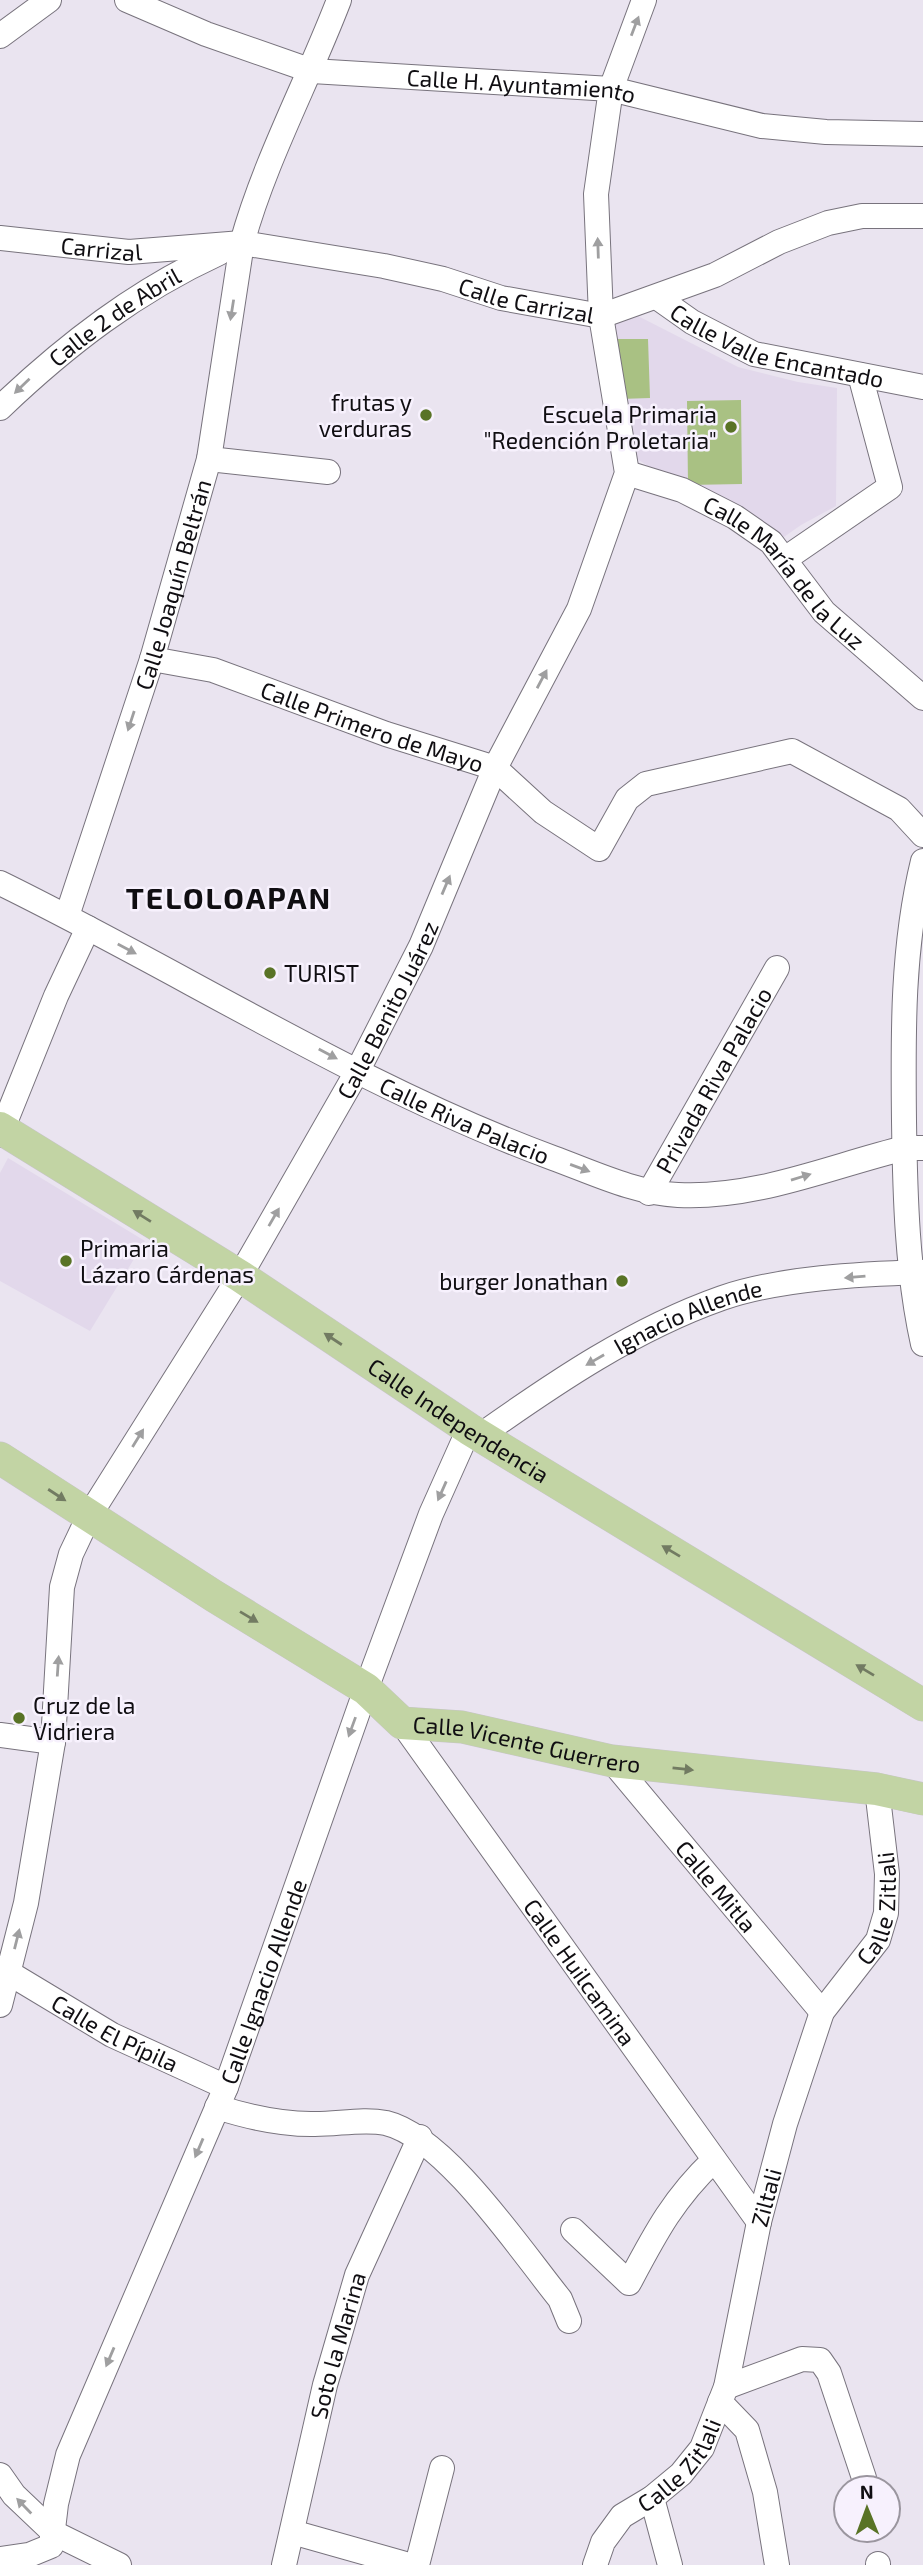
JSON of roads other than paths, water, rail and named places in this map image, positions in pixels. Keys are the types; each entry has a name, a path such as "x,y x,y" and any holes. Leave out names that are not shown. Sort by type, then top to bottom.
{"main road":[{"name":"Calle Independencia","path":"1,1131 240,1276 475,1432 923,1705"},
{"name":"Calle Vicente Guerrero","path":"0,1458 366,1689 402,1723 462,1727 612,1761 877,1789 923,1799"}],"street":[{"path":"0,36 49,0"},
{"name":"Calle H. Ayuntamiento","path":"127,0 206,34 312,71 611,89 762,126 826,132 923,134"},
{"name":"Calle Joaquín Beltrán","path":"1,1131 56,996 209,459 242,243 252,208 312,71 339,0"},
{"path":"627,473 601,316 596,194 611,89 644,0"},
{"name":"Calle Carrizal","path":"242,243 384,266 443,279 501,298 601,316 658,298 828,223 862,216 923,216"},
{"name":"Carrizal","path":"0,238 129,252 242,243"},
{"name":"Calle 2 de Abril","path":"0,408 48,362 127,303 178,271 242,243"},
{"name":"Calle Valle Encantado","path":"658,298 692,322 754,355 916,388"},
{"path":"785,559 890,487 860,375"},
{"path":"209,459 328,472"},
{"name":"Calle María de la Luz","path":"627,473 682,490 734,517 771,542 824,612 922,695"},
{"name":"Calle Benito Juárez","path":"0,2005 26,1903 53,1742 62,1587 71,1554 89,1516 240,1276 358,1070 421,946 495,768 579,609 627,473"},
{"name":"Calle Primero de Mayo","path":"152,659 213,670 386,734 495,768 543,812 599,849 627,799 646,784 792,751 899,809 923,835"},
{"path":"923,861 910,915 905,981 914,1148 917,1272 923,1344"},
{"name":"Calle Riva Palacio","path":"0,883 474,1129 649,1193 681,1196 732,1193 914,1148"},
{"name":"Privada Riva Palacio","path":"649,1193 777,968"},
{"name":"Ignacio Allende","path":"475,1432 642,1333 723,1298 788,1283 917,1272"},
{"name":"Calle Ignacio Allende","path":"52,2548 56,2504 68,2455 221,2097 431,1514 475,1432"},
{"name":"Calle Huilcamina","path":"402,1723 759,2222"},
{"path":"0,1735 53,1742"},
{"name":"Calle Mitla","path":"612,1761 822,2012"},
{"name":"Calle Zitlali","path":"822,2012 878,1940 886,1913 887,1874 877,1789"},
{"name":"Calle El Pípila","path":"9,1973 255,2119 297,2123 385,2123 420,2137"},
{"name":"Ziltali","path":"723,2395 759,2222 785,2124 822,2012"},
{"path":"420,2137 476,2196 560,2299 569,2321"},
{"name":"Soto la Marina","path":"284,2565 325,2385 356,2275 420,2137"},
{"path":"573,2230 629,2283 664,2218 686,2186 714,2160"},
{"path":"777,2565 765,2492 747,2430 723,2395 802,2359 820,2360 829,2374 863,2474"},
{"name":"Calle Zitlali","path":"595,2565 603,2542 622,2516 652,2498 681,2474 702,2448 723,2395"},
{"path":"416,2565 442,2468"},
{"path":"0,2475 52,2548"},
{"path":"652,2498 670,2565"},
{"path":"292,2532 409,2565"},
{"path":"0,2559 52,2548 119,2565"}],"place":[{"name":"frutas y verduras","path":"426,415"},
{"name":"Escuela Primaria \"Redención Proletaria\"","path":"731,427"},
{"name":"TURIST","path":"270,973"},
{"name":"Primaria Lázaro Cárdenas","path":"66,1261"},
{"name":"burger Jonathan","path":"622,1281"},
{"name":"Cruz de la Vidriera","path":"19,1718"}],"district":[{"name":"TELOLOAPAN","path":"229,897"}]}
